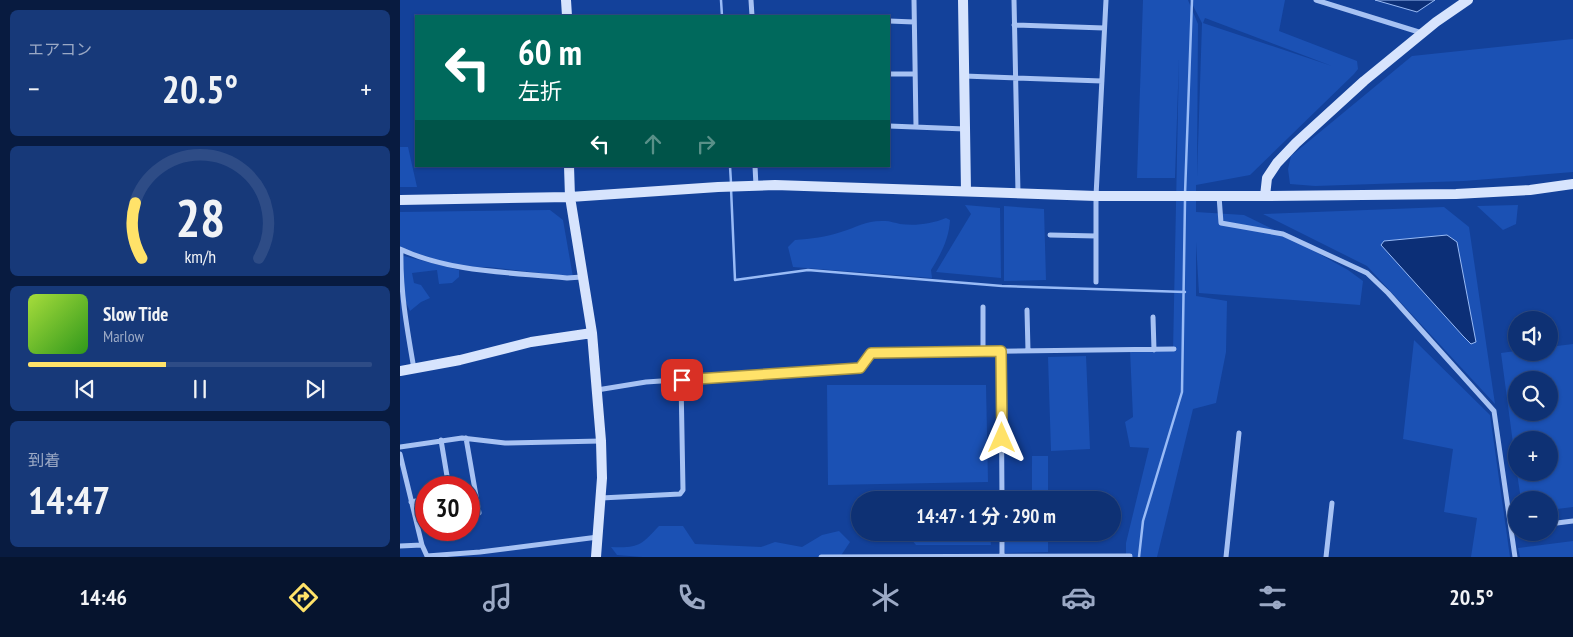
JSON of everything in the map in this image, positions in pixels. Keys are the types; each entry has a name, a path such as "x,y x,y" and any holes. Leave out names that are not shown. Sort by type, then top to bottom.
{"street":[{"path":"566,0 566,15"},
{"path":"751,0 752,15"},
{"path":"914,0 916,127"},
{"path":"964,0 966,191"},
{"path":"1014,0 1018,193"},
{"path":"1096,282 1096,196 1106,0"},
{"path":"1316,0 1422,33"},
{"path":"1265,196 1267,178 1277,163 1296,143 1422,33 1468,0"},
{"path":"890,21 914,22"},
{"path":"1014,25 1104,28"},
{"path":"890,74 915,74"},
{"path":"964,76 1102,81"},
{"path":"890,126 965,129"},
{"path":"569,167 570,197 592,333 601,441 601,498 596,557"},
{"path":"755,167 756,186"},
{"path":"400,200 570,197 756,186 1096,196 1265,196 1456,194 1530,190 1573,184"},
{"path":"1219,196 1221,223 1283,234 1367,273 1388,293 1494,411 1508,494"},
{"path":"1050,235 1096,236"},
{"path":"414,369 403,308 401,250 449,266 567,278 582,277"},
{"path":"983,307 983,352"},
{"path":"1027,310 1028,351"},
{"path":"1153,317 1154,350"},
{"path":"400,371 460,360 531,342 592,333"},
{"path":"400,335 408,334"},
{"path":"597,390 646,382 860,368 871,353 1174,349"},
{"path":"1001,351 1002,491"},
{"path":"601,498 680,494 683,490 682,380"},
{"path":"1226,557 1239,433"},
{"path":"400,447 440,440 466,438 505,443 601,441"},
{"path":"466,438 472,476"},
{"path":"440,440 447,476"},
{"path":"400,454 422,545 427,556 480,552 599,537"},
{"path":"411,502 415,501"},
{"path":"1326,557 1332,503"},
{"path":"1558,523 1573,521"},
{"path":"1002,541 1002,556"},
{"path":"1514,541 1515,557"},
{"path":"400,546 422,545"},
{"path":"821,557 1130,556"}],"shaded area":[{"path":"1143,0 1188,0 1198,24 1197,177 1202,23 1190,0 1285,0 1279,31 1357,61 1358,69 1354,74 1250,175 1196,185 1196,212 1244,215 1289,237 1348,270 1363,281 1360,305 1199,293 1196,242 1196,296 1227,301 1226,352 1216,403 1193,409 1157,557 1126,557 1126,543 1149,448 1130,447 1125,422 1133,417 1130,350 1172,349 1173,352 1179,58 1175,178 1137,178","holes":["1205,18 1332,66 1203,23"]},
{"path":"1375,0 1435,0 1417,12"},
{"path":"1573,39 1573,172 1464,181 1315,186 1290,184 1288,169 1291,156 1412,56"},
{"path":"400,147 408,147 417,187 400,187"},
{"path":"965,205 1000,208 1001,278 936,272 971,214"},
{"path":"1518,205 1516,224 1503,230 1477,206"},
{"path":"1004,206 1044,209 1046,280 1004,281"},
{"path":"1444,207 1469,227 1495,404 1367,266 1263,214"},
{"path":"550,210 563,220 573,277 489,267 460,267 400,248 400,212"},
{"path":"946,218 950,220 948,234 931,270 932,278 793,267 788,247 795,240 830,235 862,224 879,221 917,225"},
{"path":"1447,235 1457,242 1476,342 1471,344 1381,245 1384,241"},
{"path":"400,255 459,270 459,277 452,283 439,284 437,270 412,273 414,283 421,285 430,298 421,302 410,311 401,291"},
{"path":"1414,340 1490,415 1510,557 1471,557 1477,518 1444,512 1453,449 1403,439"},
{"path":"1573,344 1573,507 1558,509 1558,491 1520,491 1518,481 1558,481 1558,431 1511,431 1510,421 1558,421 1558,371 1508,371 1508,406 1501,353 1508,352 1508,361 1558,361 1558,346"},
{"path":"1086,356 1090,449 1051,451 1048,357"},
{"path":"827,385 986,385 988,482 828,485"},
{"path":"1032,456 1048,456 1048,491 1032,491"},
{"path":"659,526 683,526 695,544 761,547 775,542 802,547 822,535 839,531 850,542 840,557 642,557 617,555 611,547 628,547 643,542"},
{"path":"913,541 991,541 991,545 916,545"},
{"path":"1004,541 1048,541 1048,552 1005,553"},
{"path":"1573,541 1573,557 1520,557 1518,548"}],"waterway":[{"path":"721,0 722,15"},
{"path":"1185,194 1192,0"},
{"path":"730,167 731,183"},
{"path":"731,188 735,280 808,270 1002,286 1185,292"},
{"path":"1139,557 1143,521 1182,392 1185,200"}],"route":[{"path":"682,380 860,368 871,353 1001,351 1002,438"}]}
